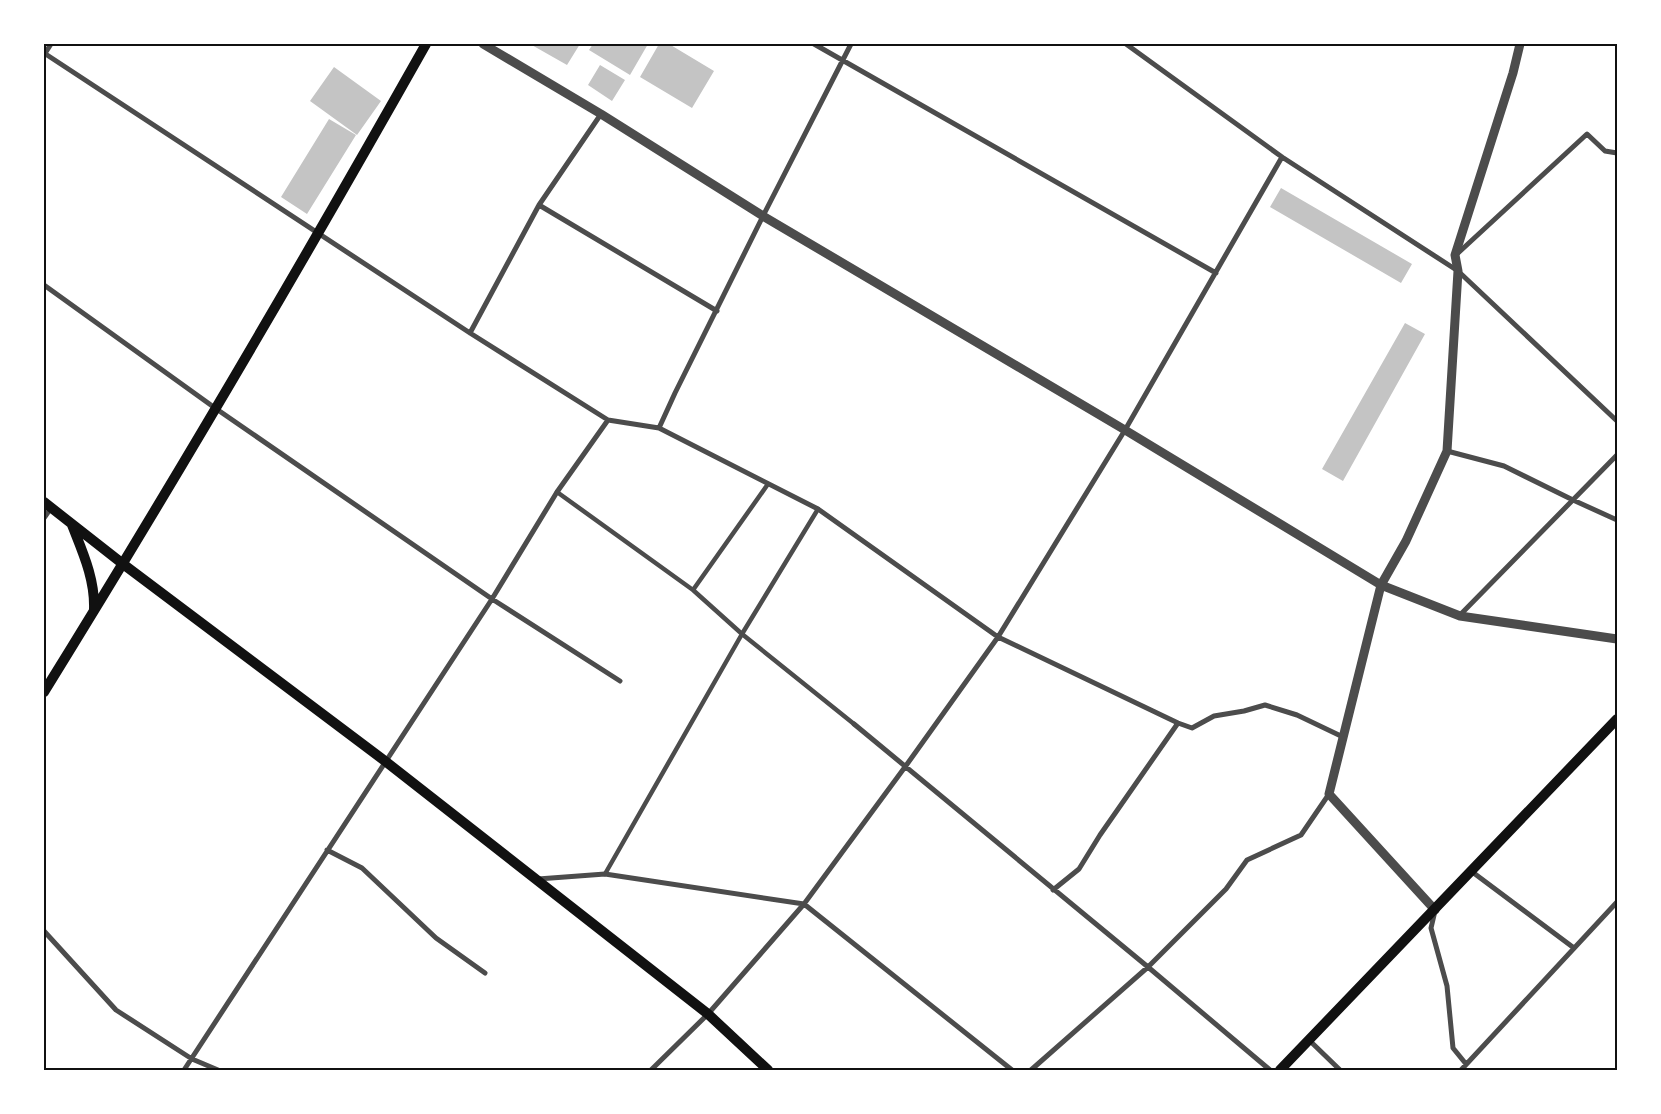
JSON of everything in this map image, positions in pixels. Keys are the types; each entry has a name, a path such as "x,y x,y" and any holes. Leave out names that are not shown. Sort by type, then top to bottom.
{"main road":[{"path":"44,692 123,564 319,233 426,44"},
{"path":"47,505 384,761 708,1014 768,1070"},
{"path":"72,524 88,564 94,592 93,612"},
{"path":"1280,1070 1617,719"}],"street":[{"path":"51,44 44,54 470,333 608,420 659,428 818,509 998,637 1192,728 1214,716 1244,711 1264,705 1297,715 1344,738"},
{"path":"483,44 601,114 763,216 1125,430 1381,586 1460,616 1617,639"},
{"path":"814,44 1216,273"},
{"path":"659,428 763,216 851,44"},
{"path":"1126,44 1282,157 1458,271 1617,421"},
{"path":"1031,1070 1148,967 1226,889 1247,860 1301,834 1329,794 1381,586 1406,541 1447,451 1458,271 1455,255 1510,82 1520,44"},
{"path":"470,333 539,205 601,114"},
{"path":"1455,255 1587,134 1605,151 1617,153"},
{"path":"651,1070 708,1014 804,904 998,637 1125,430 1282,157"},
{"path":"539,205 716,312"},
{"path":"44,284 215,408 492,599 620,682"},
{"path":"184,1070 384,761 492,599 558,492 608,420"},
{"path":"1447,451 1504,466 1617,520"},
{"path":"1460,616 1617,455"},
{"path":"693,590 768,484"},
{"path":"558,492 693,590 742,634 854,724 1270,1070"},
{"path":"44,518 47,505"},
{"path":"605,874 742,634 818,509"},
{"path":"1053,890 1079,869 1100,835 1178,723"},
{"path":"1329,794 1435,910 1431,928 1447,986 1453,1048 1466,1064"},
{"path":"326,850 362,868 436,938 485,973"},
{"path":"1471,871 1574,948"},
{"path":"536,880 605,874 804,904 1012,1070"},
{"path":"1460,1070 1617,902"},
{"path":"44,931 116,1010 192,1059 218,1070"},
{"path":"1309,1040 1340,1070"}],"building":[{"path":"530,44 580,44 567,65"},
{"path":"593,44 648,44 630,75 589,50"},
{"path":"659,44 669,44 714,71 692,108 640,77"},
{"path":"600,65 625,80 612,101 588,85"},
{"path":"334,67 381,101 357,135 310,101"},
{"path":"329,119 356,135 307,214 281,197"},
{"path":"1281,188 1412,264 1401,283 1270,207"},
{"path":"1405,323 1425,334 1343,481 1322,469"}]}
